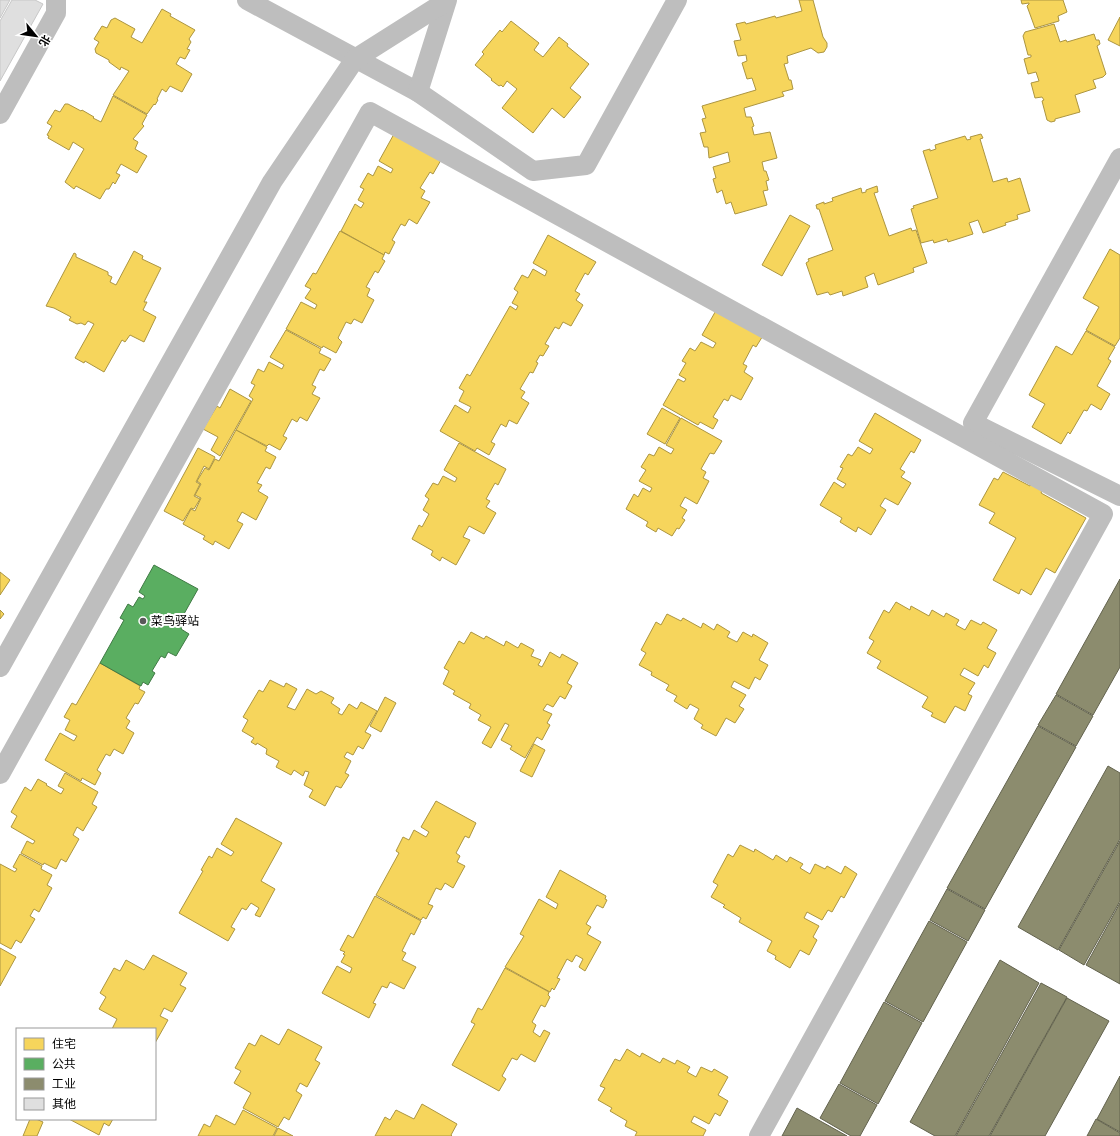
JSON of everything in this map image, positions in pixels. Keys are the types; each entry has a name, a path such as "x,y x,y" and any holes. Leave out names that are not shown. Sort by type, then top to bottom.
{"street":[{"path":"0,114 56,12 56,0"},
{"path":"248,0 418,92 533,171 586,165 677,0"},
{"path":"0,667 272,182 355,59 446,1"},
{"path":"418,92 446,1"},
{"path":"0,774 370,112 1103,514 759,1136"},
{"path":"1120,158 973,422 1120,496"}],"building: 住宅":[{"path":"799,0 813,0 827,47 824,52 818,53 811,48 787,56 788,63 784,64 793,89 782,92 784,96 744,108 746,117 751,117 754,126 752,127 754,135 770,132 777,158 762,162 764,171 766,171 769,180 766,181 768,190 763,191 767,205 735,214 731,202 726,204 722,190 717,193 713,179 716,178 713,167 730,162 728,152 709,158 708,147 704,147 700,133 706,132 702,119 706,118 702,106 756,90 752,78 747,79 742,63 747,61 746,55 738,56 734,41 741,40 736,24 745,22 746,24 775,16 776,18 802,11"},
{"path":"1021,0 1063,0 1067,12 1058,16 1059,21 1035,28 1027,6 1029,3 1022,4"},
{"path":"162,9 171,14 170,16 195,30 189,39 191,42 187,49 190,50 185,59 180,57 176,64 192,74 182,92 170,86 166,92 162,89 155,105 154,104 147,114 113,95 129,71 121,67 120,70 109,62 109,60 96,53 95,49 99,42 94,39 102,26 107,28 111,20 115,18 135,29 131,37 142,43"},
{"path":"1120,17 1120,46 1108,40"},
{"path":"511,21 539,43 534,50 543,57 559,37 568,44 567,46 589,64 570,88 581,97 564,118 552,108 533,133 502,108 517,89 507,81 503,87 501,85 499,86 475,65 484,54 482,52 500,30 502,32"},
{"path":"1054,24 1060,42 1066,40 1067,42 1094,34 1096,40 1099,40 1100,44 1097,46 1106,74 1103,77 1093,80 1096,88 1075,95 1080,112 1055,119 1055,121 1051,122 1047,120 1042,101 1044,100 1042,97 1035,98 1031,83 1039,81 1036,72 1028,74 1024,59 1031,57 1031,55 1028,55 1023,36 1025,32"},
{"path":"113,96 147,115 142,124 144,126 133,139 138,142 135,149 147,156 137,173 121,164 116,173 120,175 115,184 113,182 109,189 106,189 100,199 76,186 74,189 65,182 84,149 73,142 69,150 48,138 49,136 47,135 52,126 47,123 55,110 60,112 65,104 68,104 81,111 82,110 101,122"},
{"path":"394,134 441,160 433,174 430,172 420,188 425,191 421,198 430,202 417,224 409,219 405,226 401,224 392,240 395,242 389,254 385,252 384,255 341,231 355,204 361,208 364,203 358,200 364,189 360,187 368,173 373,176 378,166 391,173 393,169 379,161"},
{"path":"981,134 983,138 980,139 993,182 1007,178 1008,182 1020,178 1030,211 1017,215 1018,219 1005,223 1006,225 983,233 978,220 969,223 973,234 948,242 947,239 934,243 933,240 921,243 911,209 914,208 913,206 938,198 923,151 936,149 935,145 965,136 967,140 971,139 970,137"},
{"path":"877,186 878,192 874,193 889,236 911,228 912,231 916,230 927,263 913,268 914,272 878,285 874,273 865,277 868,287 843,296 842,291 830,295 828,292 817,295 806,263 809,261 808,259 833,250 819,209 817,209 816,205 833,201 832,198 861,188 862,193"},
{"path":"790,215 810,226 782,276 762,265"},
{"path":"340,231 384,255 382,259 385,261 378,273 375,271 366,287 370,289 367,296 374,300 362,323 354,319 351,324 346,322 338,338 342,342 336,353 323,346 322,348 286,329 301,302 315,309 317,305 305,298 311,289 305,286 313,273 316,274"},
{"path":"548,235 596,262 588,275 585,273 575,291 580,294 576,300 583,305 571,326 563,322 559,329 555,327 545,344 549,346 543,356 540,355 533,373 530,372 520,389 525,392 521,398 529,403 517,424 509,420 506,427 501,424 491,442 495,444 489,455 477,448 475,451 440,431 455,405 468,413 471,407 459,401 464,391 459,388 467,374 470,376 510,306 516,310 518,306 512,303 518,292 514,289 522,275 528,278 533,269 545,276 547,271 533,263"},
{"path":"1110,249 1120,255 1120,338 1115,346 1086,330 1099,307 1083,298"},
{"path":"134,251 143,256 142,259 161,268 144,302 147,302 143,310 156,317 144,342 130,335 125,342 122,340 104,372 85,361 84,363 75,358 94,324 88,321 85,325 81,323 77,324 69,320 71,317 54,308 46,306 74,253 76,254 76,257 108,272 108,275 112,277 110,282 116,285"},
{"path":"718,307 764,334 756,347 753,345 743,364 747,366 744,372 753,378 741,400 731,395 728,401 724,399 713,417 718,420 713,429 700,422 698,425 663,405 678,379 684,382 686,379 679,375 686,363 682,361 690,348 695,351 701,342 713,348 716,343 702,335"},
{"path":"286,330 321,349 319,353 331,359 324,371 320,369 312,385 316,387 312,394 320,398 307,421 300,417 297,422 292,419 283,436 287,438 280,450 269,444 267,446 236,430 253,399 249,396 255,385 251,383 258,369 264,372 269,362 282,369 284,365 270,357"},
{"path":"1086,331 1115,347 1108,359 1111,361 1097,386 1110,394 1101,410 1091,404 1087,411 1084,410 1070,434 1068,432 1061,444 1032,427 1045,404 1029,395 1056,346 1072,355"},
{"path":"230,389 251,401 220,456 211,450 218,437 203,429 217,406 220,408"},
{"path":"662,408 680,418 665,444 647,434"},
{"path":"875,413 921,440 914,453 911,451 900,469 905,472 901,477 911,483 898,505 885,498 880,506 886,510 871,535 858,527 856,532 840,522 842,518 820,505 834,482 843,488 846,484 837,479 843,468 840,467 848,454 852,456 858,447 870,454 873,449 859,441"},
{"path":"681,418 722,441 714,454 710,453 701,469 706,472 703,478 709,481 697,504 685,497 680,506 687,510 682,518 685,520 672,536 658,528 656,532 646,526 648,522 626,509 634,494 638,497 643,488 650,492 652,488 639,481 646,470 641,467 649,454 654,456 659,447 671,454 674,449 666,445"},
{"path":"236,430 267,447 265,451 276,457 270,469 266,467 257,483 262,485 258,491 268,497 256,520 242,512 237,521 243,524 229,549 215,541 213,545 203,539 205,536 183,524 191,509 195,511 201,498 195,495 201,484 197,481 205,468 209,470 215,459 219,461"},
{"path":"459,443 506,469 498,485 495,483 486,499 490,501 486,507 496,513 484,534 469,526 463,537 470,540 456,565 442,557 440,561 431,555 433,551 412,539 419,525 422,527 429,514 423,510 429,499 425,496 433,483 438,485 443,476 455,482 457,478 444,470"},
{"path":"198,448 215,457 209,469 204,466 196,482 200,484 194,496 200,499 194,509 191,508 183,521 164,511"},
{"path":"1003,472 1030,486 1033,481 1044,487 1041,493 1086,518 1055,573 1046,568 1031,595 1021,589 1019,594 993,580 1016,538 989,523 995,513 979,505 994,478 998,480"},
{"path":"0,572 10,580 0,595"},
{"path":"896,602 910,610 911,606 929,616 932,610 944,617 946,613 959,620 956,625 965,630 971,620 981,625 983,622 997,630 987,648 996,653 988,668 984,665 978,676 964,668 960,675 975,683 968,694 972,696 965,711 955,706 945,723 931,716 933,713 922,707 928,697 877,668 881,661 867,653 874,641 869,638 884,610 889,613"},
{"path":"0,610 4,614 0,619"},
{"path":"667,614 681,621 683,618 701,628 703,623 714,630 717,624 730,632 727,637 737,642 743,632 752,637 753,634 768,643 759,660 768,665 760,680 755,677 749,689 734,681 731,687 746,695 739,706 744,709 735,723 726,718 716,736 701,728 703,725 694,719 699,709 690,704 687,709 674,701 677,696 666,690 669,685 651,675 652,672 639,665 646,653 641,650 656,622 661,625"},
{"path":"471,632 484,639 486,636 504,646 506,641 518,648 521,643 534,650 531,656 541,660 538,665 542,667 550,652 560,658 562,654 578,663 567,683 572,686 565,699 560,696 553,707 547,704 543,710 552,714 547,723 550,725 542,740 537,737 525,758 510,749 512,746 501,740 509,725 505,723 491,748 482,743 491,727 478,720 481,715 469,708 471,704 453,694 455,691 443,684 449,671 444,668 459,641 464,644"},
{"path":"100,663 140,686 139,689 145,692 138,704 135,703 126,718 130,721 126,728 134,733 123,754 114,749 110,756 106,754 97,770 101,773 95,785 82,778 81,781 45,760 60,733 74,741 77,736 65,730 70,720 64,717 72,703 76,705"},
{"path":"270,680 284,687 286,683 297,689 287,707 295,710 307,689 316,694 321,691 334,698 331,703 340,709 338,713 342,715 349,704 357,709 361,702 377,711 365,732 371,735 363,749 358,746 353,755 347,752 344,757 351,761 345,773 349,775 341,788 336,786 325,806 309,797 313,790 304,785 309,772 305,771 303,776 294,770 291,775 276,767 279,761 266,754 267,749 257,743 256,745 251,742 254,738 242,731 248,720 243,717 259,690 263,692"},
{"path":"385,697 396,703 381,732 370,726"},
{"path":"534,744 545,750 532,777 520,771"},
{"path":"65,773 98,792 92,804 97,807 83,831 77,827 73,835 79,839 66,862 61,859 56,869 44,863 43,865 21,853 27,841 33,844 35,841 11,827 17,816 11,812 25,787 31,791 38,779 61,794 64,789 58,786"},
{"path":"436,801 476,823 469,838 465,836 456,853 460,856 457,862 465,866 453,888 445,883 441,890 436,888 428,904 433,906 426,919 423,917 421,920 376,895 399,853 396,851 403,837 409,840 414,830 426,837 429,832 421,827"},
{"path":"236,818 282,843 261,881 275,889 260,917 255,915 259,908 251,903 246,910 242,908 231,927 235,929 228,941 179,913 203,871 201,870 209,856 212,858 217,848 231,856 234,852 221,844"},
{"path":"740,845 754,852 755,849 773,860 776,855 787,862 790,857 803,864 800,868 810,874 815,864 825,869 827,866 841,874 845,866 857,874 844,898 841,896 832,912 828,910 822,920 807,912 804,918 819,926 813,937 817,940 809,955 800,950 790,968 775,959 776,956 767,951 772,941 739,922 741,918 723,907 725,905 711,897 718,885 713,882 728,854 733,857"},
{"path":"20,854 42,866 41,869 52,875 47,885 52,888 39,912 34,909 30,916 35,919 21,943 16,940 11,949 0,943 0,864 15,872 17,869 13,867"},
{"path":"560,870 606,896 605,899 607,900 603,908 597,905 586,924 591,927 587,934 601,942 585,971 579,967 583,959 576,955 572,962 567,959 557,978 560,979 554,990 552,988 550,992 505,967 524,936 520,934 539,899 556,909 558,904 546,897"},
{"path":"375,896 421,921 414,935 411,933 402,951 406,953 402,960 416,967 404,989 390,982 387,988 382,986 373,1003 376,1004 369,1018 322,993 337,966 350,973 352,968 341,962 345,952 340,950 348,935 353,938"},
{"path":"0,948 16,957 0,986"},
{"path":"153,955 187,973 180,985 186,988 172,1012 164,1008 160,1016 168,1020 156,1041 156,1028 112,1028 117,1019 99,1009 106,997 100,993 114,968 120,971 126,960 144,970"},
{"path":"505,968 549,992 548,995 550,997 545,1007 541,1005 532,1022 536,1025 533,1032 540,1037 544,1030 550,1033 535,1062 521,1054 517,1060 512,1058 502,1076 506,1079 499,1091 452,1065 475,1024 471,1022 478,1008 482,1010"},
{"path":"288,1029 322,1047 315,1060 320,1063 307,1087 300,1083 296,1091 302,1095 289,1120 284,1117 278,1127 243,1108 251,1093 234,1083 241,1071 235,1068 249,1043 255,1046 261,1035 279,1045"},
{"path":"627,1049 640,1057 642,1053 660,1063 663,1058 675,1064 677,1060 690,1067 687,1072 696,1077 701,1067 712,1072 714,1069 728,1077 718,1095 728,1101 720,1116 715,1113 709,1124 694,1116 691,1122 706,1130 703,1136 635,1136 637,1132 625,1126 627,1121 610,1111 612,1108 598,1100 605,1088 600,1086 615,1059 620,1061"},
{"path":"422,1104 457,1124 451,1135 452,1136 375,1136 385,1117 390,1120 396,1110 414,1119"},
{"path":"243,1110 277,1128 273,1136 198,1136 204,1124 210,1127 216,1115 235,1125"},
{"path":"30,1120 38,1120 43,1122 37,1136 23,1136"},
{"path":"71,1120 112,1120 109,1126 104,1123 99,1135"},
{"path":"278,1128 293,1136 274,1136"}],"building: 公共":[{"path":"154,565 198,589 180,621 184,623 181,629 189,634 176,656 168,652 165,658 161,656 152,671 155,673 148,685 143,682 141,686 100,663 124,620 120,618 128,604 133,607 139,597 143,599 145,596 139,592"}],"building: 工业":[{"path":"1120,579 1120,667 1093,715 1056,694"},
{"path":"1056,695 1093,716 1076,746 1038,725"},
{"path":"1038,726 1076,747 985,909 947,888"},
{"path":"1108,766 1120,773 1120,839 1058,950 1018,927"},
{"path":"1120,841 1120,901 1084,965 1059,950"},
{"path":"947,889 985,910 968,941 930,920"},
{"path":"1120,903 1120,984 1086,965"},
{"path":"929,921 967,942 923,1022 885,1001"},
{"path":"1000,960 1039,983 955,1136 935,1136 910,1122"},
{"path":"1041,983 1067,997 989,1136 956,1136"},
{"path":"1067,998 1109,1021 1045,1136 990,1136"},
{"path":"884,1002 922,1023 878,1104 840,1083"},
{"path":"1120,1076 1120,1132 1097,1119"},
{"path":"839,1084 877,1105 860,1136 851,1136 820,1118"},
{"path":"797,1108 847,1136 782,1136"},
{"path":"1096,1119 1120,1133 1120,1136 1087,1136"}],"building: 其他":[{"path":"0,0 10,0 0,18"},
{"path":"12,0 35,0 43,4 0,81 0,21"}],"place":[{"name":"菜鸟驿站","path":"143,621"}]}
